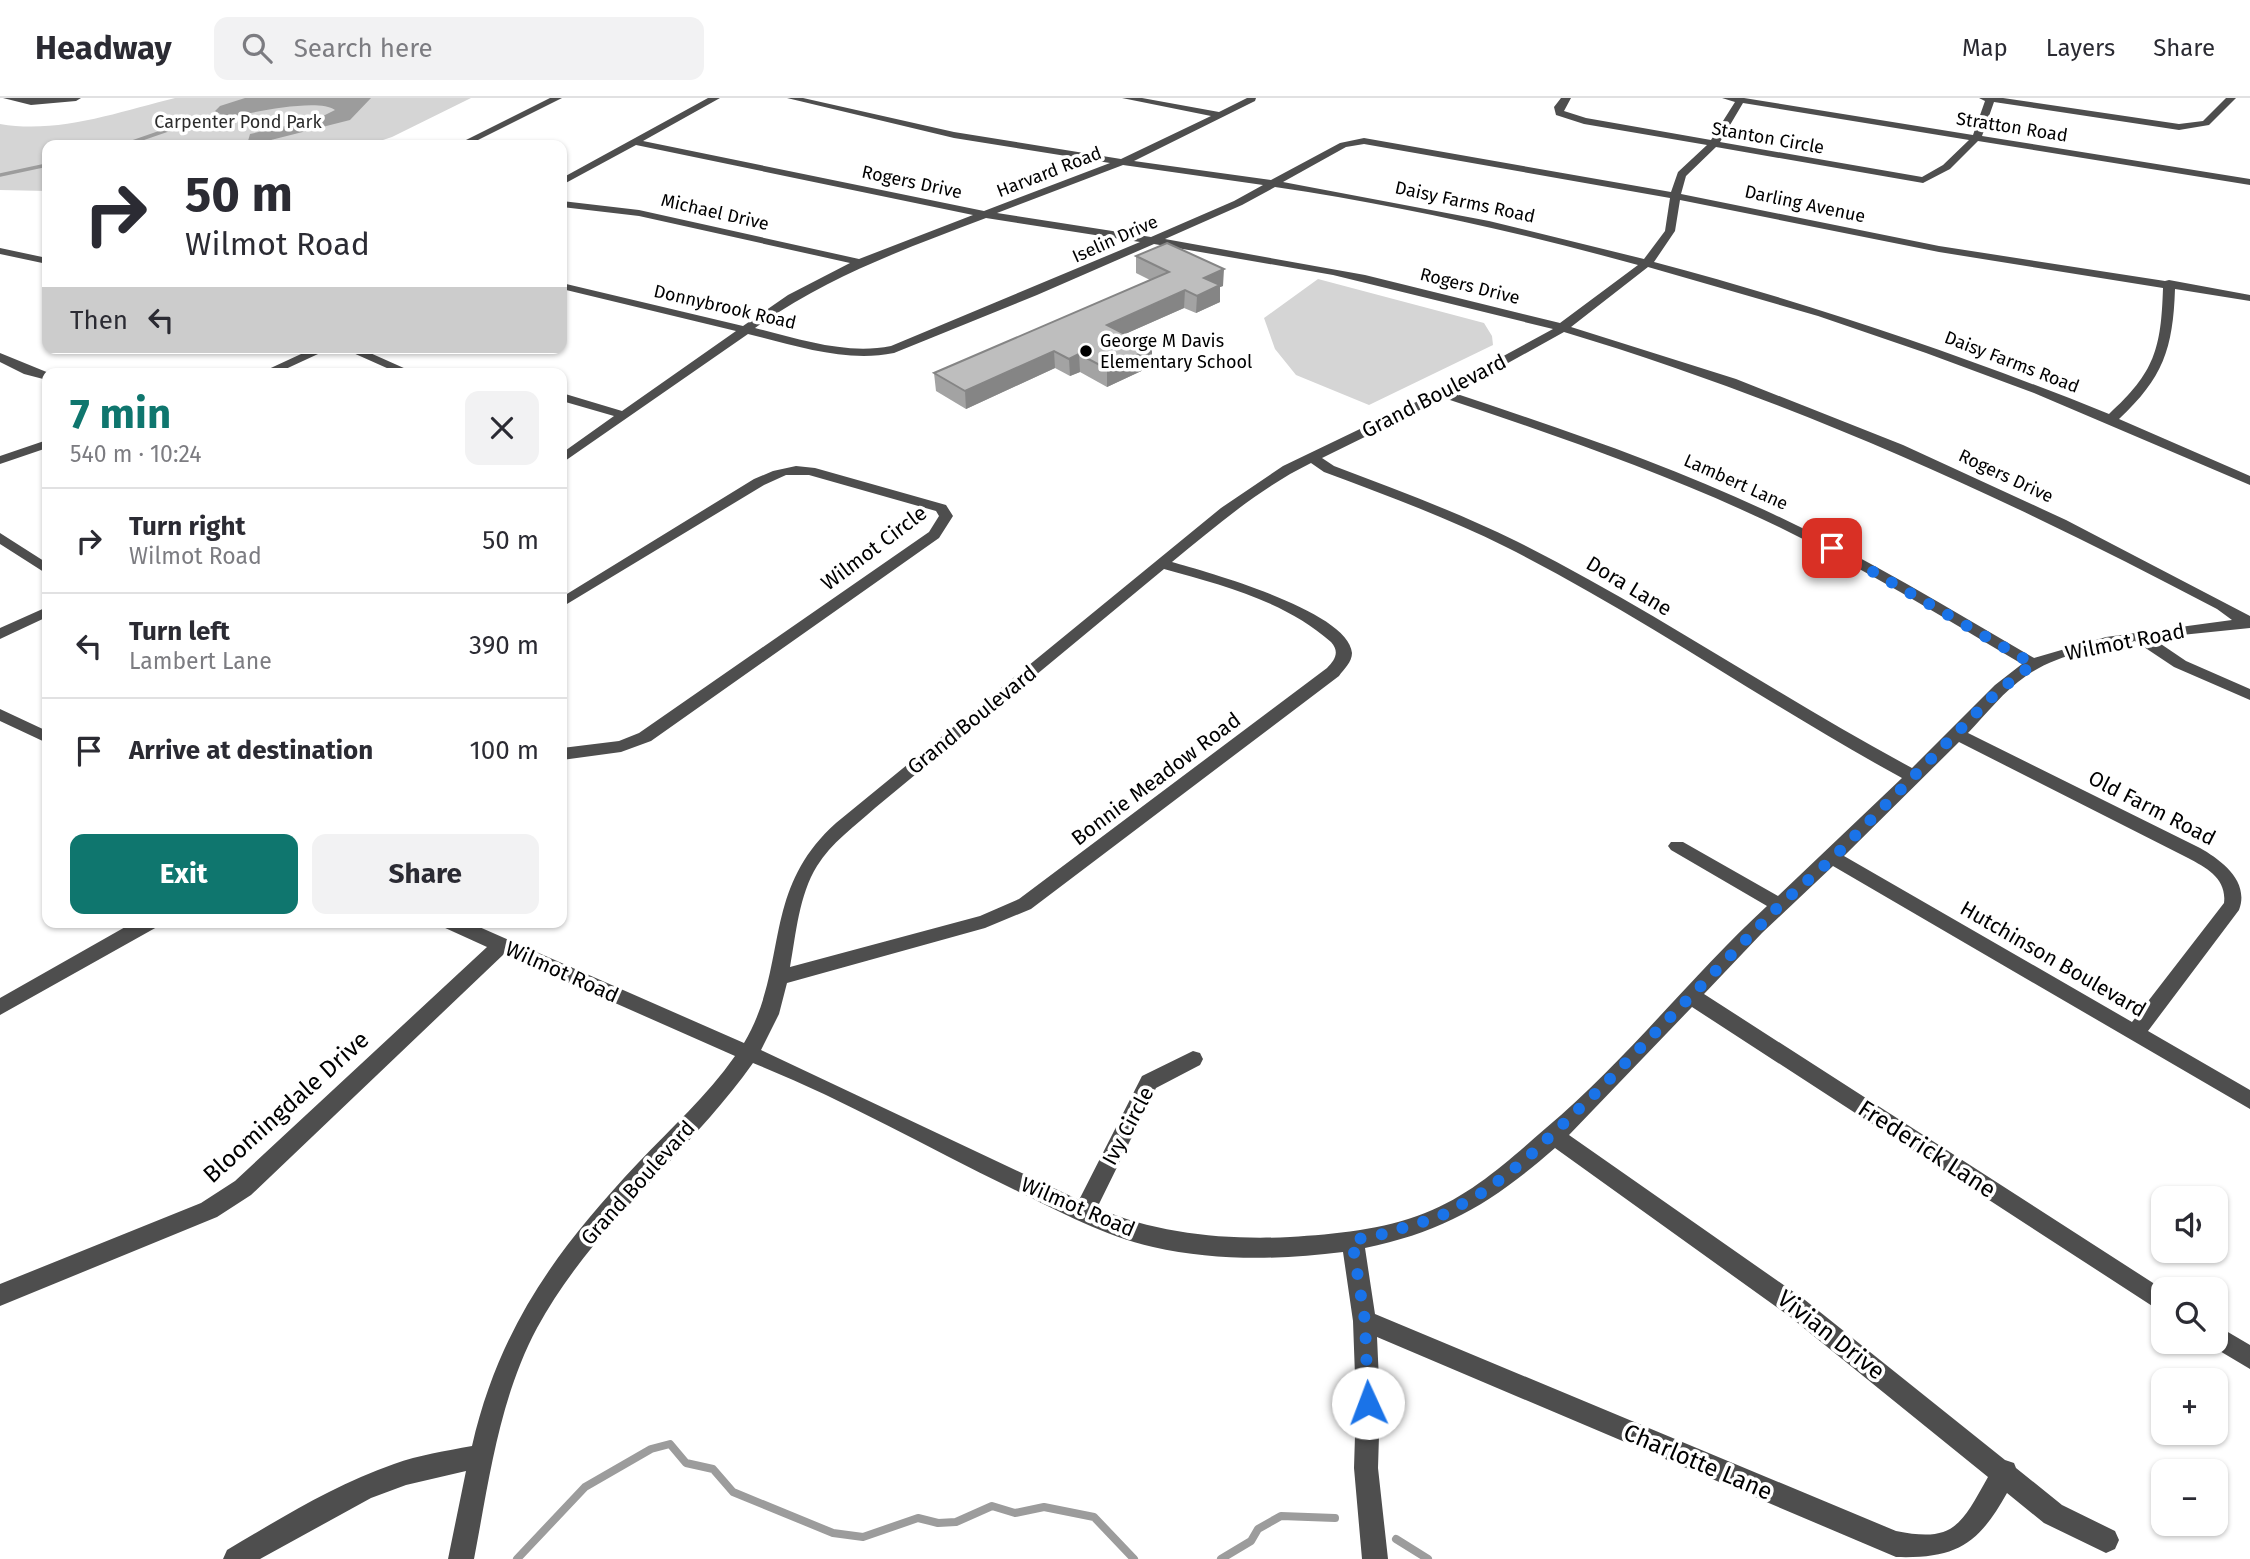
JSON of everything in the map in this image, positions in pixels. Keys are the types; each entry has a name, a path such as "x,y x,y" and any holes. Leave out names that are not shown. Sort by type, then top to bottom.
{"street":[{"path":"8,98 40,102 76,98"},
{"path":"471,140 556,98"},
{"path":"567,179 715,98"},
{"name":"Daisy Farms Road","path":"793,98 942,133 1375,201 1522,232 1647,263 1871,328 2003,375 2111,419 2250,481"},
{"path":"1127,98 1221,115"},
{"name":"Stanton Circle","path":"1566,98 1559,107 1559,113 1569,117 1713,145 1923,180 1945,170 1975,139"},
{"name":"Stratton Road","path":"1727,98 2250,182"},
{"path":"1975,139 1981,131 1988,98 2188,127 2206,123 2231,98"},
{"name":"Harvard Road","path":"567,455 792,297 860,262 1177,139 1252,99"},
{"name":"Grand Boulevard","path":"461,1559 481,1456 503,1382 527,1323 553,1280 628,1188 722,1090 762,1031 779,977 801,882 821,848 869,804 1226,511 1288,469 1443,394 1562,328 1647,263 1670,231 1677,183 1682,174 1713,145 1741,100"},
{"name":"Iselin Drive","path":"882,352 1022,298 1153,241 1274,184 1354,141"},
{"name":"Darling Avenue","path":"1354,141 1391,145 1677,196 1939,249 2169,283 2250,298"},
{"name":"Rogers Drive","path":"633,142 989,214 1298,265 1372,280 1562,328 1756,391 1934,462 2122,553 2249,622"},
{"name":"Michael Drive","path":"567,205 639,213 860,262"},
{"path":"0,251 42,260"},
{"path":"0,266 23,257"},
{"path":"2111,419 2136,397 2157,370 2169,324 2169,283"},
{"name":"Donnybrook Road","path":"567,287 849,354 882,352"},
{"path":"278,368 311,354"},
{"path":"363,354 397,368"},
{"path":"0,357 42,375"},
{"name":"Lambert Lane","path":"1443,394 1594,445 1769,517 1873,570 2033,664"},
{"path":"567,398 624,415"},
{"path":"0,460 42,446"},
{"name":"Dora Lane","path":"1312,457 1329,469 1444,514 1512,545 1576,579 1913,776"},
{"name":"Wilmot Circle","path":"567,600 759,482 780,472 800,469 810,471 941,508 946,516 934,535 645,737 621,746 567,753"},
{"path":"0,537 42,566"},
{"name":"Bonnie Meadow Road","path":"779,977 985,921 1025,904 1300,697 1332,672 1342,660 1343,649 1335,637 1292,607 1265,594 1162,564"},
{"path":"0,634 42,613"},
{"name":"Wilmot Road","path":"463,928 781,1066 1084,1213 1161,1239 1201,1245 1267,1247 1352,1240 1410,1227 1460,1207 1524,1161 1780,905 1833,858 1996,693 2033,664 2094,645 2249,622"},
{"path":"2139,637 2180,664 2250,695"},
{"path":"0,714 42,735"},
{"name":"Old Farm Road","path":"1957,734 2194,853 2219,870 2233,886 2236,894 2232,905 2136,1033"},
{"path":"1677,846 1780,905"},
{"name":"Hutchinson Boulevard","path":"1833,858 2250,1100"},
{"path":"0,1007 139,928"},
{"name":"Bloomingdale Drive","path":"0,1295 173,1226 228,1199 243,1188 501,945"},
{"name":"Frederick Lane","path":"1691,996 2151,1294"},
{"name":"Ivy Circle","path":"1084,1213 1149,1082 1193,1059"},
{"name":"Vivian Drive","path":"1552,1135 1797,1308 2005,1472 2053,1514 2106,1540"},
{"path":"1352,1240 1365,1321 1368,1403 1366,1468 1375,1559"},
{"name":"Charlotte Lane","path":"1365,1321 1896,1544 1925,1550 1943,1548 1957,1540 1979,1514 2005,1472"},
{"path":"2228,1344 2250,1358"},
{"path":"236,1559 313,1514 382,1481 427,1467 481,1456"}],"green space":[{"name":"Carpenter Pond Park","path":"175,98 471,98 383,140 42,140 42,191 0,190 0,124 44,126 110,115"},
{"path":"1318,279 1484,323 1492,336 1493,345 1369,405 1296,375 1275,349 1264,318"}],"shaded area":[{"path":"245,98 371,98 350,120 271,140 248,140 250,134 317,119 335,110 315,105 234,116 215,111 220,106"}],"building":[{"path":"1167,243 1224,269 1204,278 1220,285 1197,296 1185,290 1107,325 1152,348 1107,369 1079,354 1069,359 1054,351 965,391 934,373 1169,272 1136,256"}],"waterway":[{"path":"138,140 205,117"},
{"path":"0,175 42,166"},
{"path":"517,1559 585,1487 651,1449 670,1444 686,1463 713,1469 733,1492 833,1533 863,1537 918,1518 938,1523 956,1522 992,1506 1015,1513 1044,1507 1094,1517 1134,1559"},
{"path":"1221,1559 1251,1541 1258,1529 1281,1516 1335,1518"},
{"path":"1396,1539 1428,1559"}],"place":[{"name":"George M Davis Elementary School","path":"1086,351"}],"route":[{"path":"1368,1403 1365,1321 1352,1240 1410,1227 1439,1217 1485,1191 1524,1161 1601,1088 1780,905 1833,858 1996,693 2033,664 1832,548"}]}
